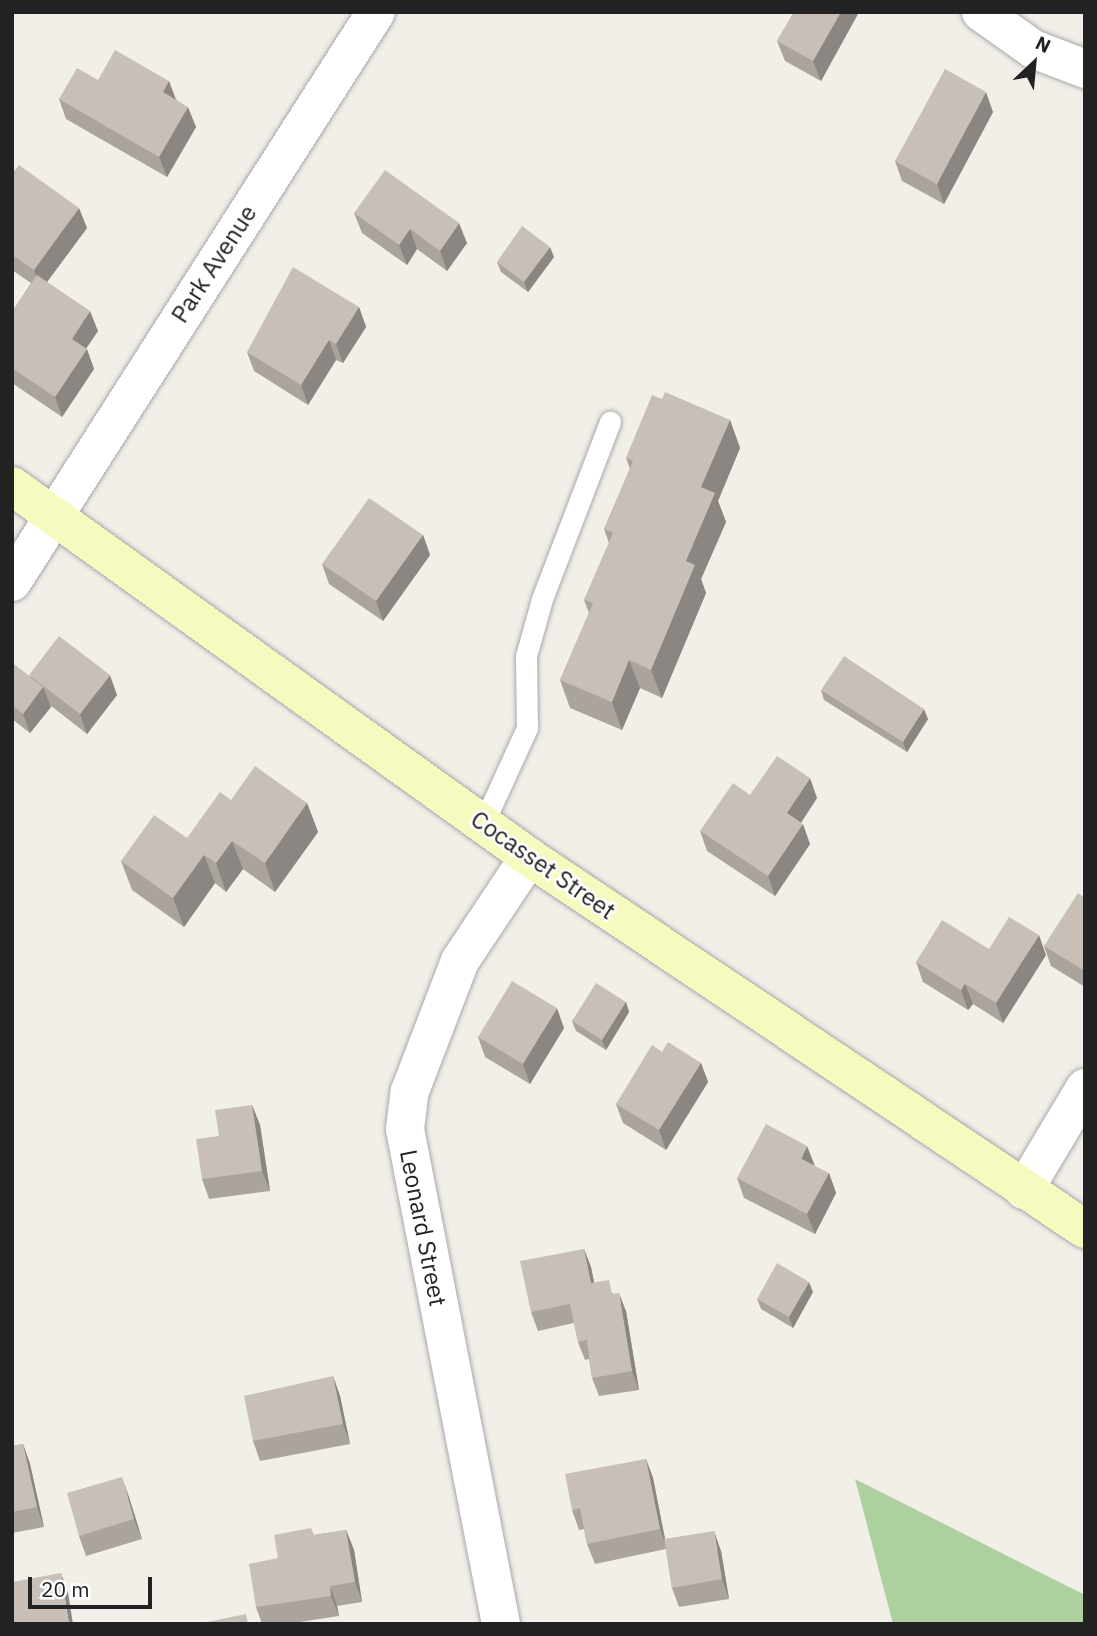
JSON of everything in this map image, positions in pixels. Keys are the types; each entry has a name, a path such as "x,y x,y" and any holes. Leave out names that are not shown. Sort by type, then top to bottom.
{"main road":[{"name":"Cocasset Street","path":"12,486 529,857 1085,1229"}],"street":[{"name":"Park Avenue","path":"12,582 376,12"},
{"path":"981,12 1033,49 1085,69"},
{"name":"Leonard Street","path":"501,1624 405,1129 410,1091 460,961 529,857"},
{"path":"1024,1190 1085,1088"}],"lane":[{"path":"482,824 527,728 526,656 542,599 610,422"}],"green space":[{"path":"855,1479 1085,1595 1085,1624 893,1624"}],"building":[{"path":"794,12 841,12 813,61 777,41"},
{"path":"115,50 169,81 163,92 188,107 159,157 59,99 77,68 98,80"},
{"path":"945,69 986,92 937,184 895,161"},
{"path":"19,165 79,208 34,270 12,255 12,174"},
{"path":"385,170 459,223 440,251 410,229 399,245 354,213"},
{"path":"522,226 550,247 524,282 497,262"},
{"path":"293,267 359,307 336,344 329,340 301,385 247,352"},
{"path":"37,275 90,311 72,339 87,349 55,397 12,368 12,312"},
{"path":"665,392 730,420 701,487 715,493 686,561 695,565 651,670 629,660 612,702 560,680 593,603 584,600 613,533 604,529 633,461 626,458 652,395 662,399"},
{"path":"369,498 423,535 376,601 322,564"},
{"path":"59,636 110,675 80,714 29,675"},
{"path":"844,656 924,709 903,742 821,690"},
{"path":"12,663 43,687 23,714 12,705"},
{"path":"777,756 810,778 787,813 803,824 768,876 700,831 733,783 750,795"},
{"path":"255,766 307,803 265,863 232,841 216,863 204,855 173,898 121,861 154,815 187,838 220,792 231,800"},
{"path":"1078,893 1085,898 1085,971 1044,946"},
{"path":"1009,917 1039,935 996,1003 965,984 961,990 916,962 942,920 989,949"},
{"path":"512,981 557,1008 523,1064 478,1037"},
{"path":"596,983 626,1002 602,1040 572,1021"},
{"path":"668,1042 701,1063 659,1130 616,1104 652,1045 662,1052"},
{"path":"252,1105 262,1171 202,1179 196,1139 219,1136 215,1110"},
{"path":"766,1124 807,1146 801,1159 829,1173 807,1214 737,1178"},
{"path":"584,1249 591,1283 609,1280 612,1294 619,1293 632,1371 592,1378 587,1340 578,1342 570,1304 531,1312 520,1261"},
{"path":"777,1263 809,1282 789,1317 757,1299"},
{"path":"333,1376 343,1424 253,1441 244,1396"},
{"path":"23,1444 37,1507 12,1512 12,1446"},
{"path":"646,1459 660,1529 587,1544 580,1508 572,1510 565,1474"},
{"path":"122,1477 134,1519 79,1536 67,1493"},
{"path":"311,1528 314,1535 346,1530 355,1582 330,1586 331,1596 256,1607 249,1564 278,1558 274,1535"},
{"path":"714,1531 722,1579 672,1588 664,1539"},
{"path":"61,1573 69,1624 12,1624 12,1582"},
{"path":"246,1614 248,1624 197,1624"}]}
